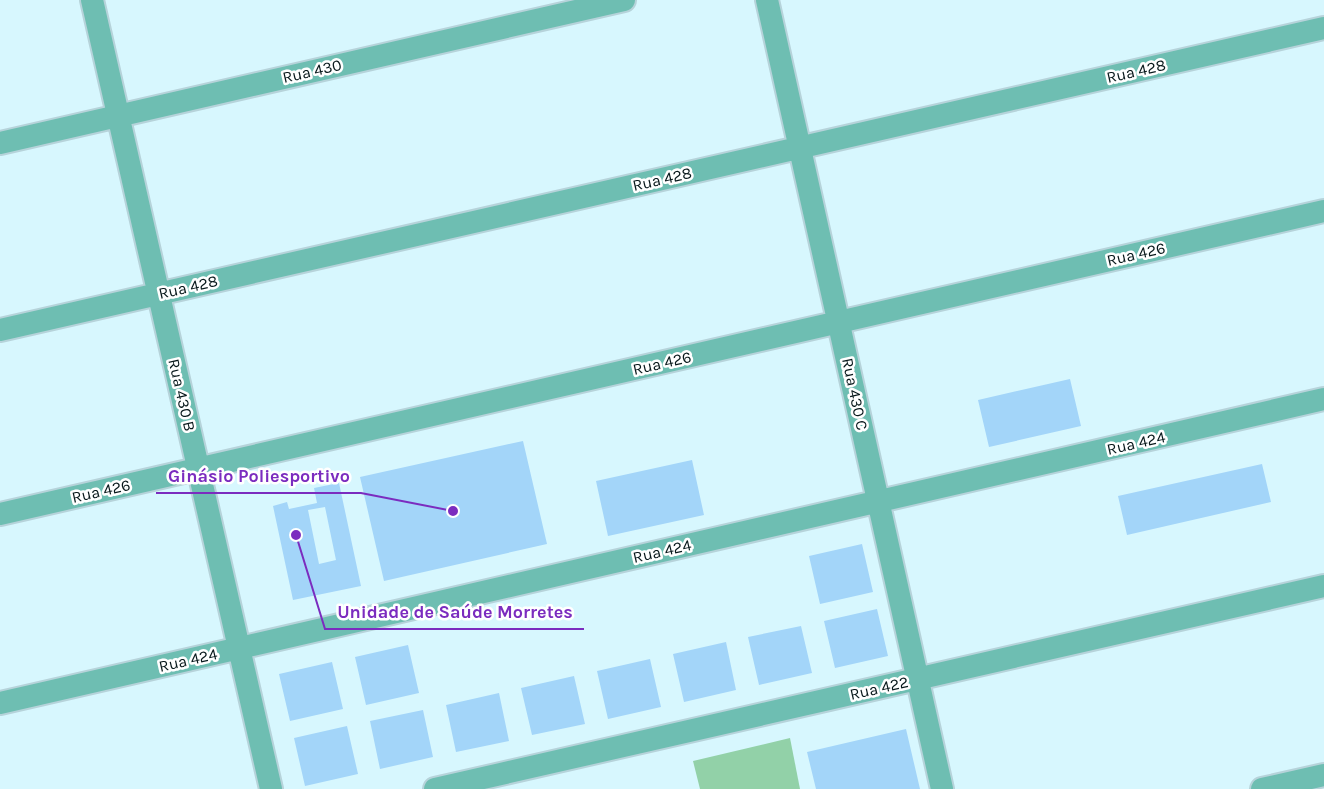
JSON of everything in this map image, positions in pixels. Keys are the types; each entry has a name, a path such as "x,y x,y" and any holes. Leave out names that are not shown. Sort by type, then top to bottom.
{"street":[{"name":"Rua 430 B","path":"92,0 271,789"},
{"name":"Rua 430","path":"0,142 624,0"},
{"name":"Rua 430 C","path":"767,0 942,789"},
{"name":"Rua 428","path":"0,330 1324,28"},
{"name":"Rua 426","path":"0,514 1324,211"},
{"name":"Rua 424","path":"0,703 1324,399"},
{"name":"Rua 422","path":"435,789 1324,586"},
{"path":"1262,789 1324,775"}],"green space":[{"path":"790,738 800,789 700,789 693,761"}],"building":[{"path":"1070,379 1081,426 989,447 978,400"},
{"path":"523,441 547,544 384,581 360,477"},
{"path":"692,460 704,515 608,536 596,481"},
{"path":"1262,464 1271,502 1127,535 1118,496"},
{"path":"339,483 361,586 293,600 273,506 287,502 289,509 317,503 314,488","holes":["325,507 336,560 319,564 308,510"]},
{"path":"862,544 873,592 820,604 809,556"},
{"path":"877,609 888,656 835,668 824,621"},
{"path":"801,626 812,673 759,685 748,637"},
{"path":"726,642 736,690 684,702 673,654"},
{"path":"408,645 419,693 366,705 355,657"},
{"path":"650,659 661,707 608,719 597,671"},
{"path":"332,662 343,709 290,721 279,674"},
{"path":"574,676 585,724 532,735 521,688"},
{"path":"499,693 509,741 456,752 446,705"},
{"path":"423,710 433,757 380,769 370,721"},
{"path":"347,726 358,774 305,786 294,738"},
{"path":"906,729 920,789 816,789 807,752"}],"place":[{"name":"Ginásio Poliesportivo","path":"453,511"},
{"name":"Unidade de Saúde Morretes","path":"296,535"}]}
